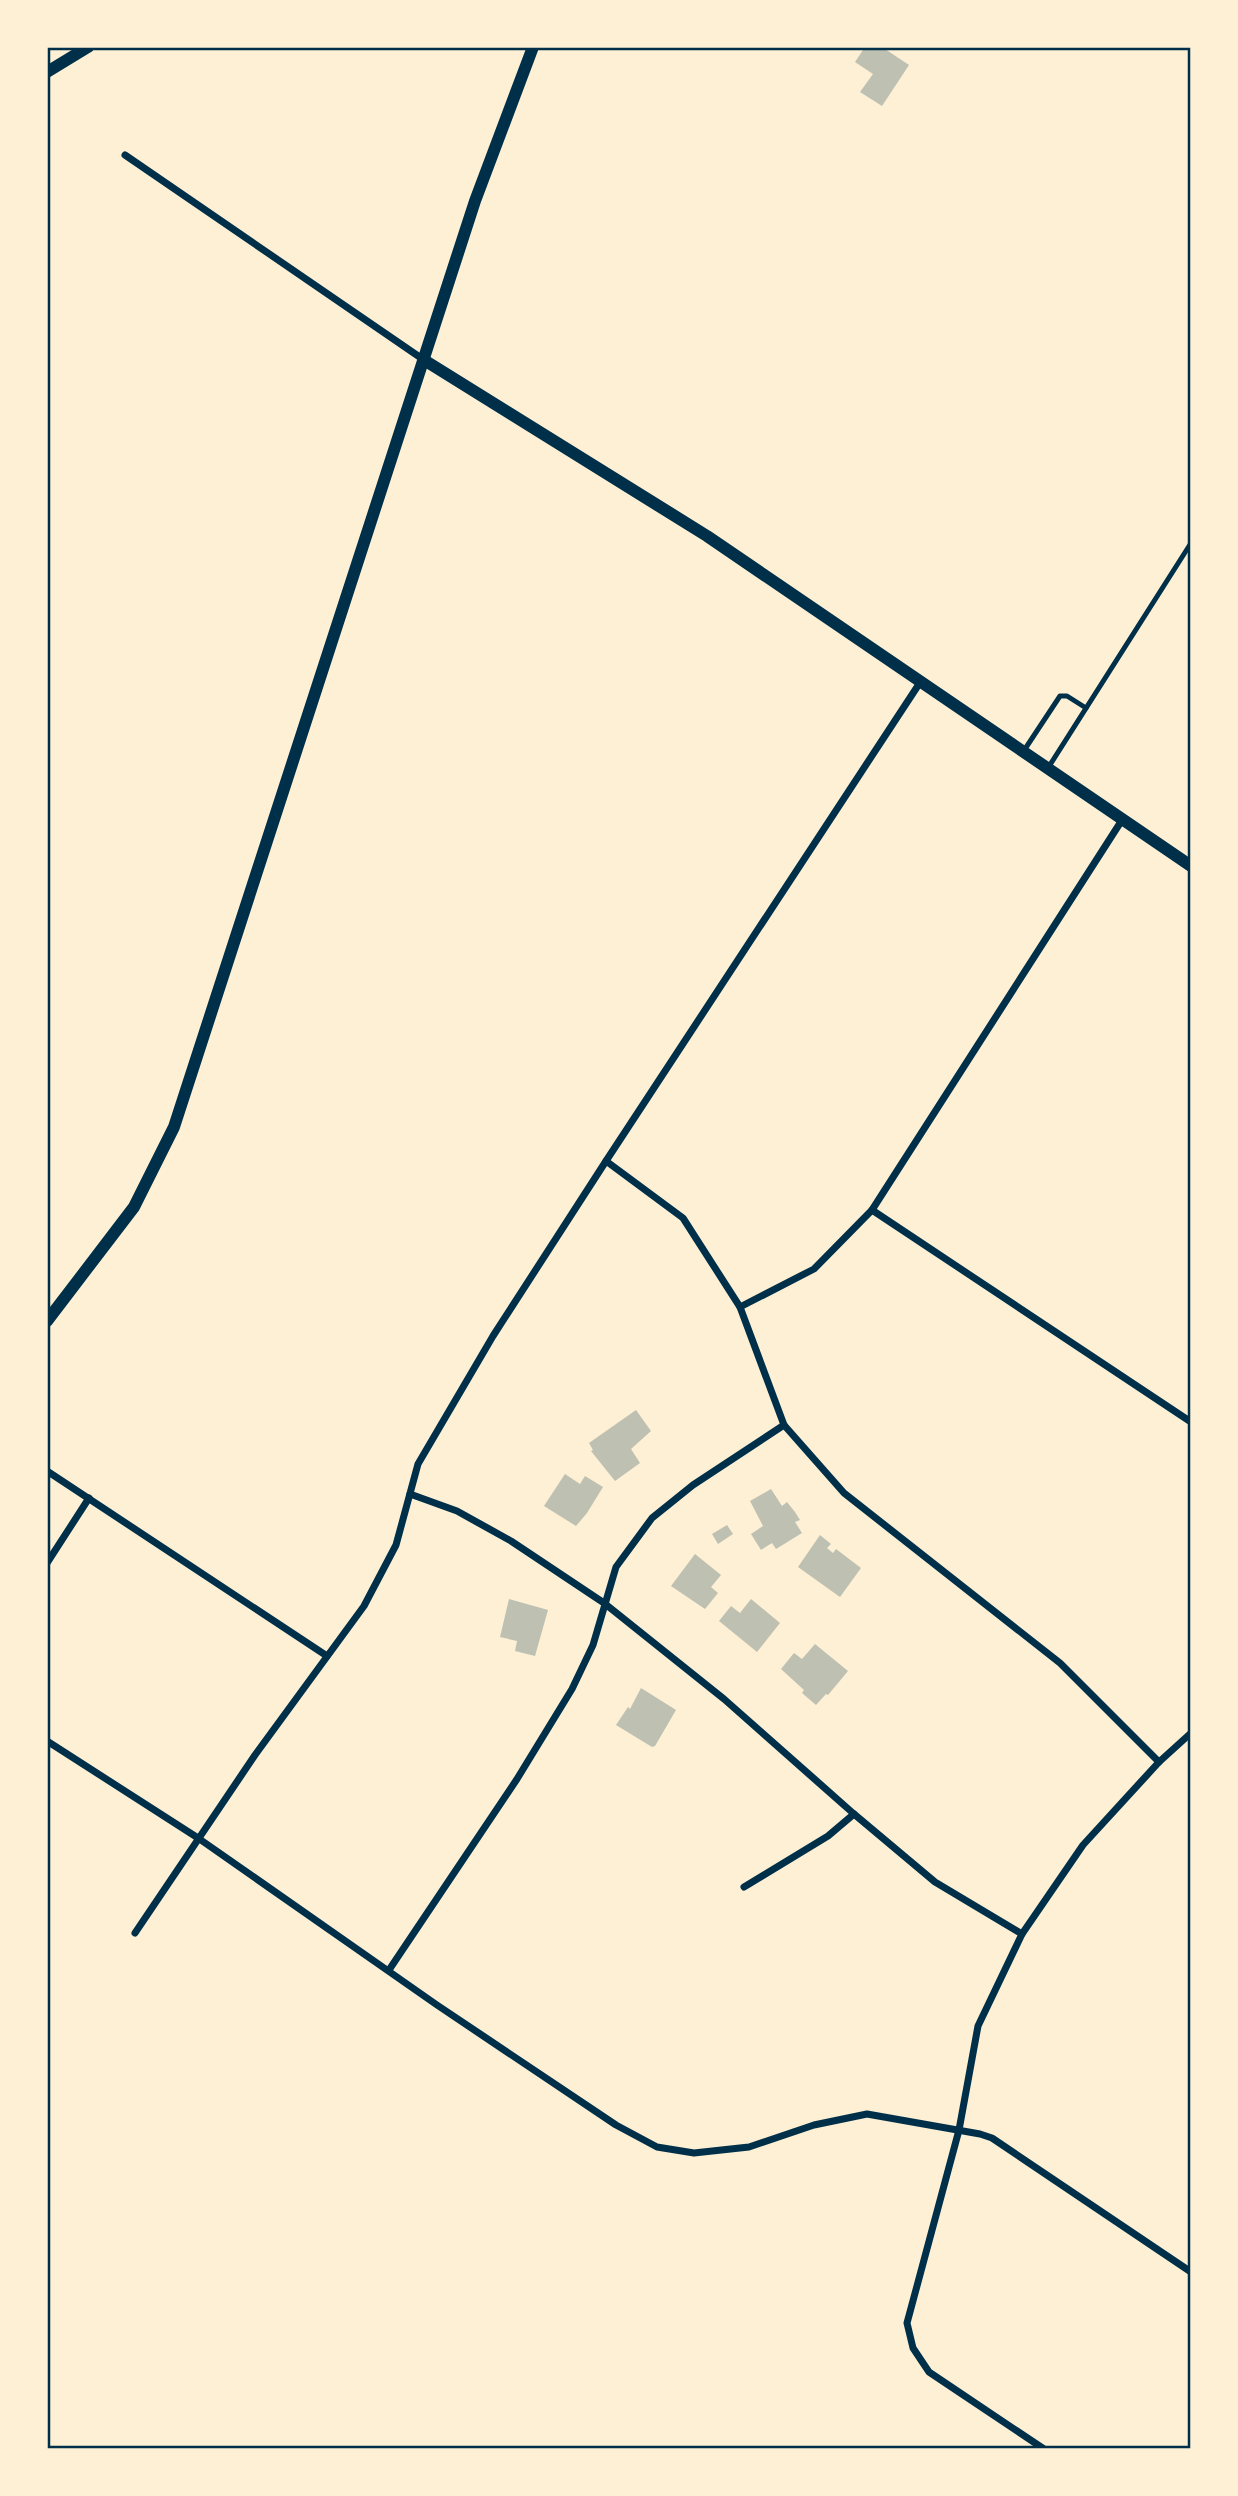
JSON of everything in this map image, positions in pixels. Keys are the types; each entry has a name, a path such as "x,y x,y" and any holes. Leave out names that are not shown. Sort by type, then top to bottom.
{"street":[{"path":"47,72 88,47"},
{"path":"47,1320 134,1207 174,1127 475,201 533,47"},
{"path":"125,155 424,360 707,536 1191,866"},
{"path":"135,1933 198,1838 364,1606 396,1545 418,1464 493,1336 922,681"},
{"path":"740,1307 814,1269 872,1210 1122,820"},
{"path":"606,1161 683,1219 740,1307 785,1425 844,1493 1060,1663 1159,1762"},
{"path":"872,1210 1191,1422"},
{"path":"389,1970 517,1779 572,1689 593,1645 616,1567 652,1518 693,1485 785,1425"},
{"path":"47,1471 327,1656"},
{"path":"410,1494 457,1511 511,1541 604,1603 724,1699 935,1882 1022,1934"},
{"path":"47,1563 89,1498"},
{"path":"1044,2449 929,2372 913,2348 907,2323 959,2130 978,2025 1022,1934 1083,1845 1159,1762 1191,1733"},
{"path":"47,1741 198,1838 438,2005 616,2124 657,2147 694,2153 749,2147 814,2125 867,2114 959,2130 992,2138 1191,2272"},
{"path":"744,1887 828,1836 854,1814"}],"lane":[{"path":"1047,768 1191,543"},
{"path":"1023,751 1060,696 1067,696 1086,708"}],"building":[{"path":"865,47 882,47 909,65 882,106 860,92 873,74 855,62"},
{"path":"636,1410 651,1431 631,1449 640,1463 615,1481 591,1451 593,1450 589,1443"},
{"path":"565,1474 580,1484 585,1476 603,1487 576,1526 544,1506"},
{"path":"771,1489 782,1506 787,1502 795,1512 800,1520 795,1522 802,1533 776,1549 772,1543 761,1550 751,1534 763,1526 750,1501"},
{"path":"727,1525 733,1534 718,1544 712,1534"},
{"path":"820,1535 831,1544 827,1548 833,1553 836,1549 861,1568 840,1597 798,1567"},
{"path":"695,1554 721,1575 711,1587 718,1593 705,1609 671,1586"},
{"path":"509,1599 548,1610 535,1656 515,1651 517,1641 500,1637"},
{"path":"751,1599 780,1623 757,1652 719,1621 731,1606 740,1613"},
{"path":"815,1644 848,1671 816,1705 781,1669 794,1653 802,1659"},
{"path":"641,1688 676,1710 652,1747 616,1725 628,1707 630,1709"}]}
